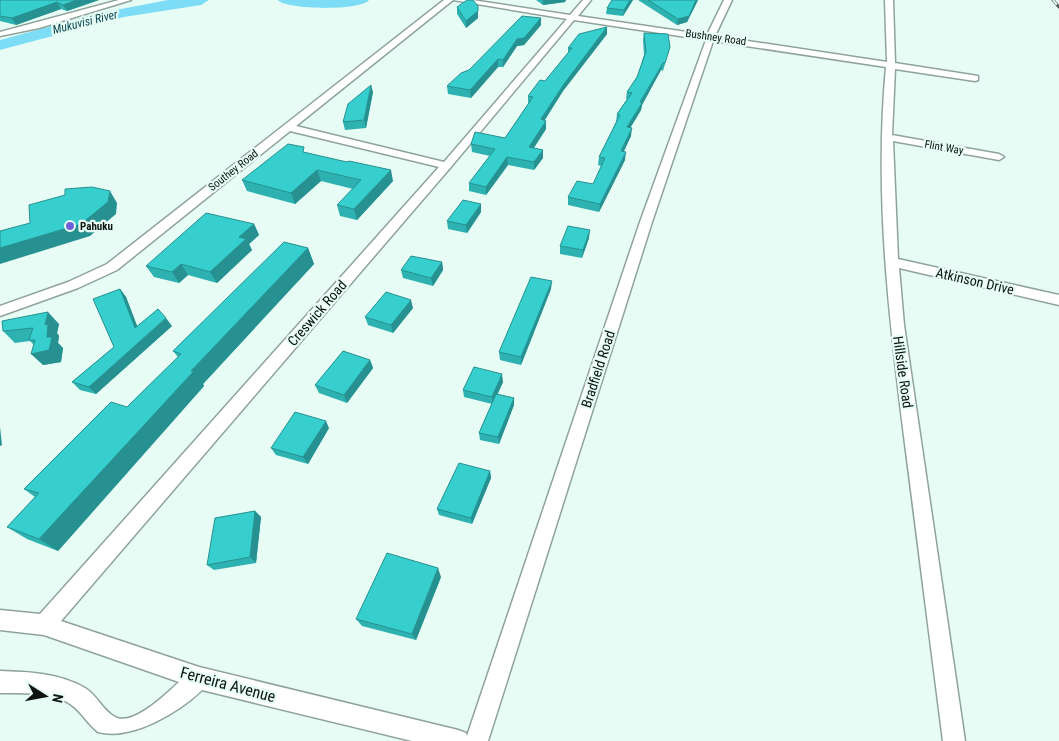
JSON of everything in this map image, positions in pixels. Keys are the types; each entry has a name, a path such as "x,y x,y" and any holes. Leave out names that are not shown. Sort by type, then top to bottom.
{"street":[{"path":"0,34 36,26 127,0"},
{"name":"Southey Road","path":"0,311 73,285 112,267 449,0"},
{"name":"Bushney Road","path":"457,0 711,36 976,78"},
{"name":"Creswick Road","path":"44,625 446,166 588,0"},
{"name":"Bradfield Road","path":"477,741 646,222 711,36 728,0"},
{"name":"Hillside Road","path":"889,0 891,64 887,110 891,262 897,325 954,741"},
{"path":"287,127 446,166"},
{"name":"Flint Way","path":"889,137 999,157"},
{"name":"Atkinson Drive","path":"891,262 1059,300"},
{"name":"Ferreira Avenue","path":"0,620 44,625 199,678 458,741"},
{"path":"0,682 38,684 62,689 79,697 111,728 125,732 141,727 199,678"}],"building":[{"path":"0,0 77,0 63,5 57,2 12,18 0,16"},
{"path":"467,0 473,0 478,6 478,11 466,21 457,7"},
{"path":"612,0 630,0 624,10 607,8"},
{"path":"648,0 696,0 689,16 678,19"},
{"path":"522,16 541,18 524,38 517,39 503,60 498,59 470,90 447,86 461,73 469,70"},
{"path":"607,27 564,84 541,119 546,121 529,147 543,150 534,162 507,157 486,187 469,183 495,149 471,144 475,132 505,138 533,97 528,96 540,80 545,81 572,48 568,48 579,34"},
{"path":"644,33 668,34 670,47 665,63 663,63 627,127 632,128 621,151 626,152 600,204 568,197 577,181 593,184 605,158 599,157 620,115 617,114 632,93 627,92 637,77 646,52"},
{"path":"371,85 364,120 343,122 348,104"},
{"path":"288,144 304,147 303,152 391,170 354,209 337,205 361,180 317,170 291,193 242,180"},
{"path":"92,187 110,191 108,202 81,224 0,248 0,231 30,223 29,205 65,195 65,189"},
{"path":"463,200 481,204 466,225 447,221"},
{"path":"206,213 254,224 239,237 246,239 210,272 181,264 172,272 146,266"},
{"path":"568,226 590,230 583,250 560,246"},
{"path":"284,242 308,248 191,371 194,371 39,539 7,527 39,493 24,489 111,402 127,407 181,354 173,351"},
{"path":"411,256 442,262 431,278 401,270"},
{"path":"531,277 552,281 521,357 499,352"},
{"path":"120,289 135,328 158,309 166,318 89,387 72,382 114,347 93,299"},
{"path":"386,292 411,300 391,325 365,317"},
{"path":"48,312 45,325 48,324 47,337 52,337 49,350 31,354 35,340 29,340 33,328 3,331 2,321"},
{"path":"343,351 370,360 344,395 315,385"},
{"path":"474,367 502,374 492,397 463,390"},
{"path":"496,394 514,398 498,437 479,433"},
{"path":"295,412 326,421 303,457 271,448"},
{"path":"459,463 490,471 471,518 437,509"},
{"path":"255,511 250,557 207,565 215,518"},
{"path":"387,553 438,568 412,634 356,619"}],"waterway":[{"name":"Mukuvisi River","path":"0,45 124,12 201,0"},
{"name":"Mukuvisi River","path":"286,0 329,4 361,0"}],"railway":[{"path":"1053,0 1059,7"}],"place":[{"name":"Pahuku","path":"70,226"}]}
